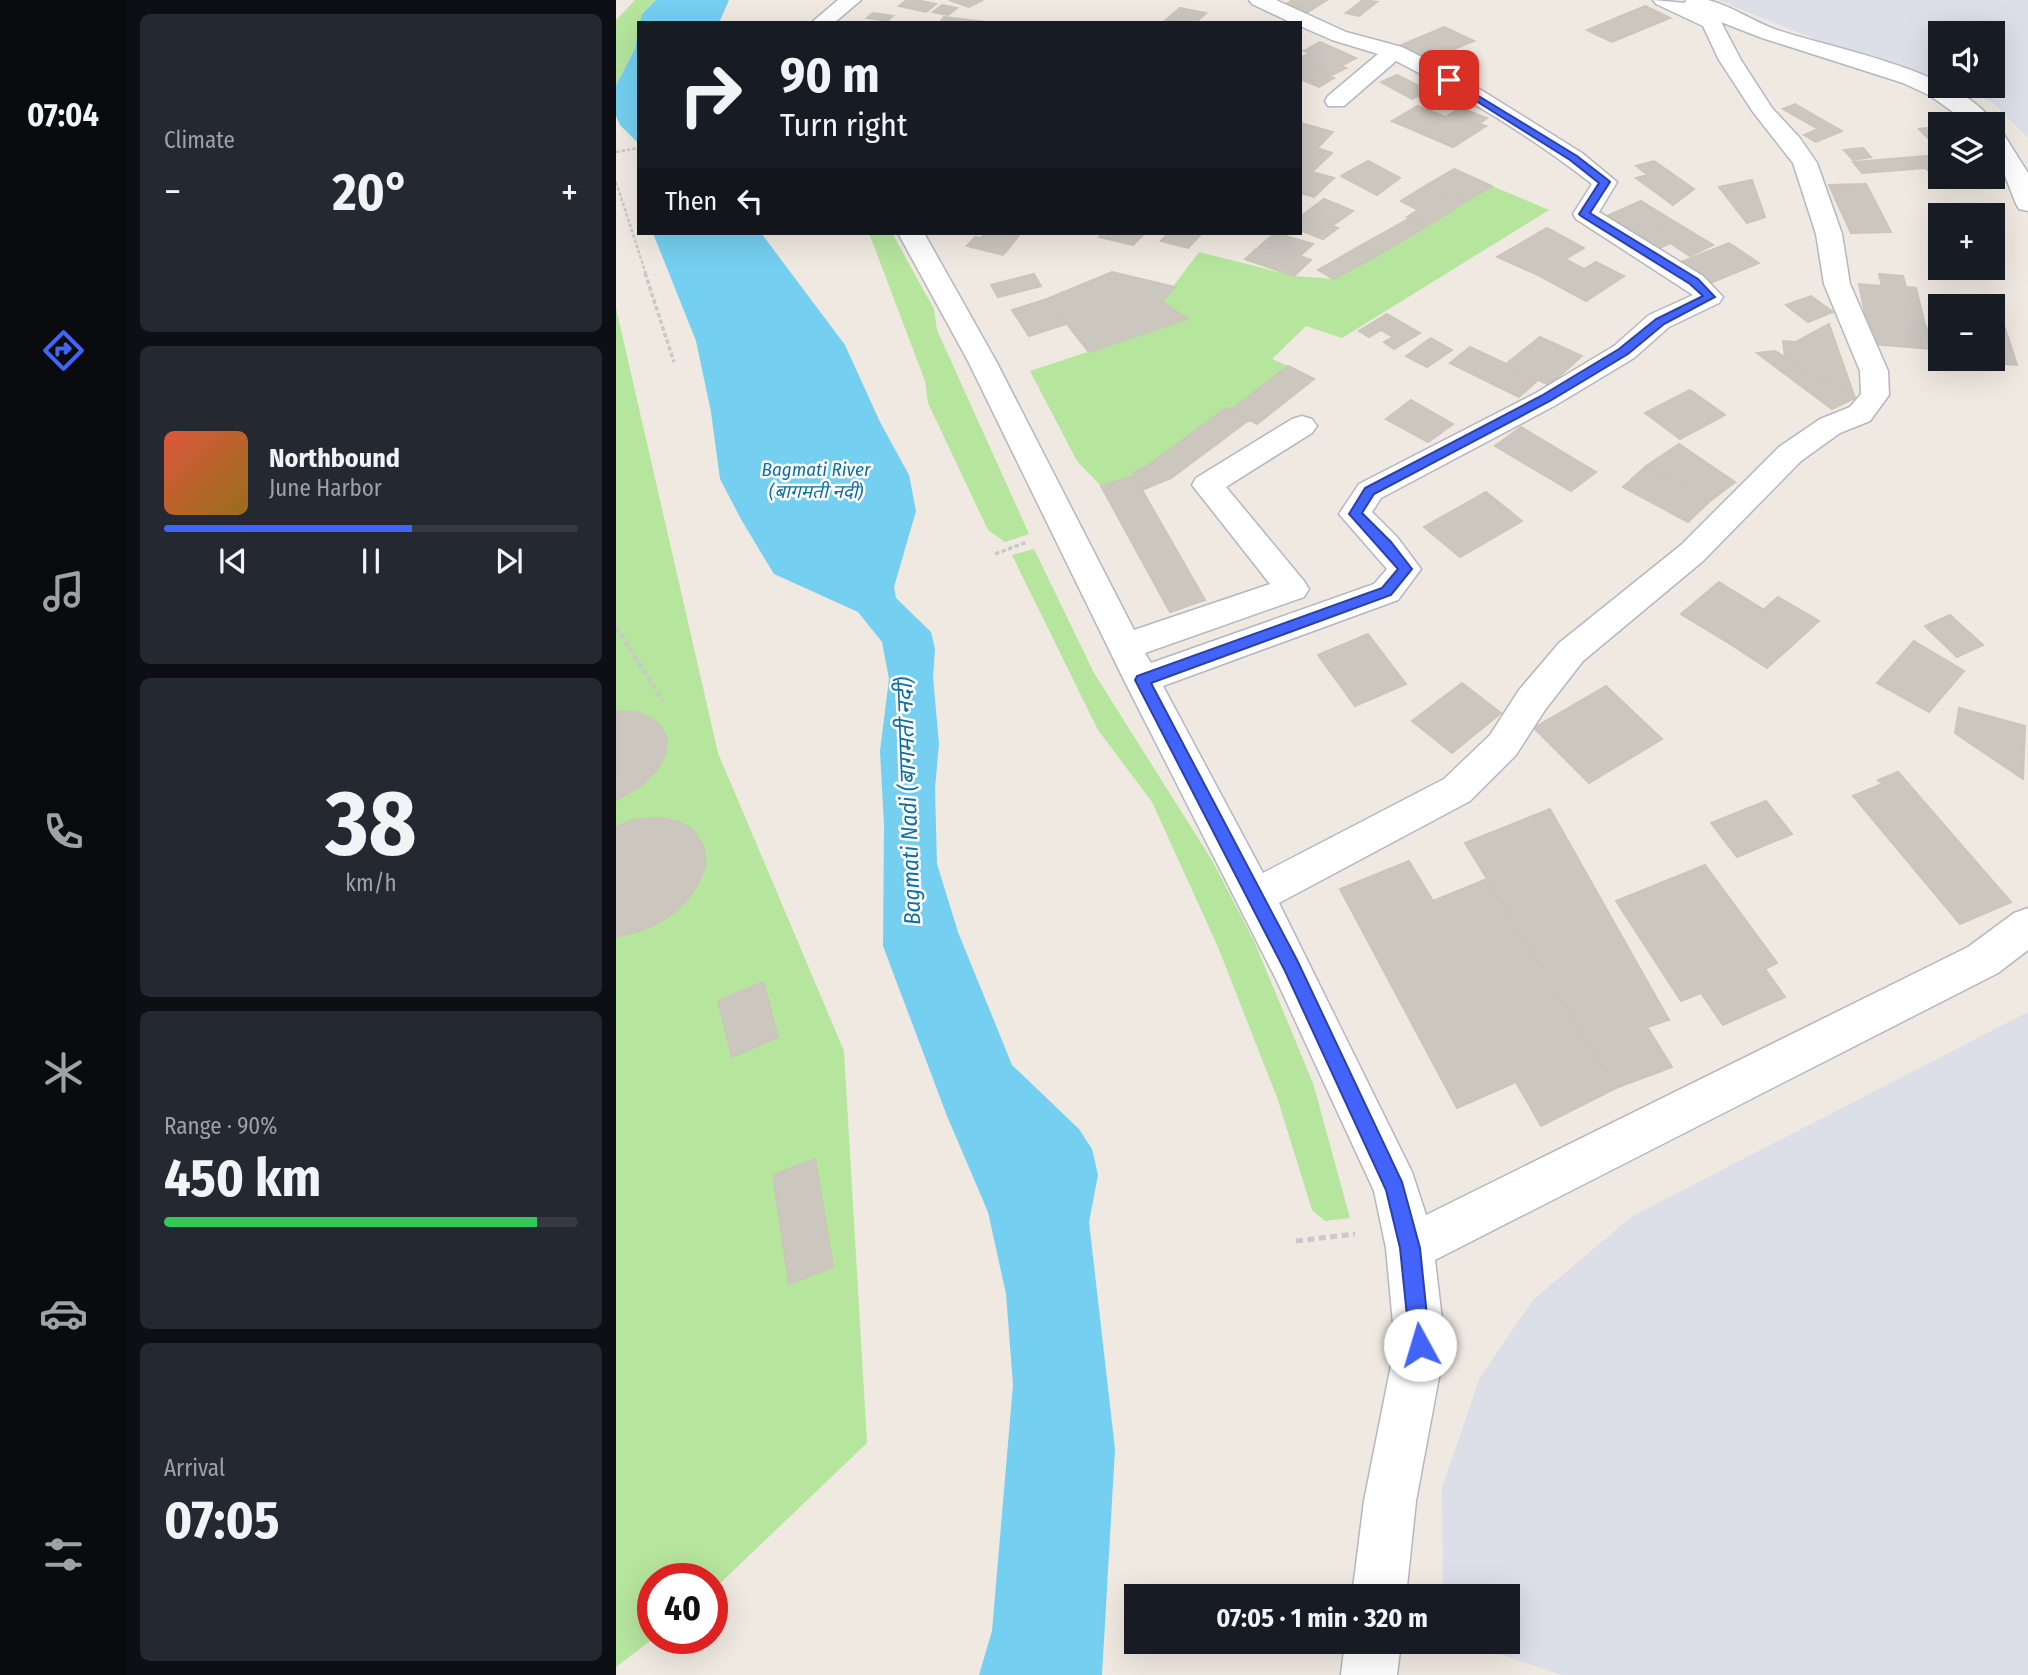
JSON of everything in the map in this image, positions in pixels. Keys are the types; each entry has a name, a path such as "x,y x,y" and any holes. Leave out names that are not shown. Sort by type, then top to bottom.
{"street":[{"path":"824,21 851,0"},
{"path":"1142,680 1386,592 1405,569 1355,514 1370,491 1546,399 1623,352 1660,321 1710,297 1694,282 1584,214 1605,182 1574,158 1496,108 1394,52 1339,36 1259,0"},
{"path":"1663,0 1913,79 1946,94 1972,112"},
{"path":"1254,897 1457,790 1503,745 1532,700 1571,652 1692,553 1790,454 1830,426 1860,414 1875,395 1874,371 1837,284 1829,234 1805,163 1764,112 1730,60 1709,13"},
{"path":"1336,102 1394,52"},
{"path":"2005,154 2014,168 2028,204"},
{"path":"912,235 982,361 1142,680 1291,966 1396,1188 1407,1238 1420,1345 1390,1501 1380,1584"},
{"path":"1126,646 1292,589 1207,485 1302,426"},
{"path":"1407,1238 1983,960 2028,926"},
{"path":"1369,1675 1372,1654"}],"path":[{"path":"616,152 637,148"},
{"path":"616,182 674,362"},
{"path":"616,628 663,701"},
{"path":"1296,1241 1407,1238"}],"shaded area":[{"path":"1718,0 2028,0 2028,138 2005,112 1983,98 2005,98 2005,21 1928,21 1928,76 1817,40"},
{"path":"2028,1012 2028,1675 1562,1675 1499,1654 1520,1654 1520,1584 1443,1584 1442,1488 1480,1377 1533,1300 1631,1217"}],"green space":[{"path":"635,0 656,0 642,14 641,21 637,21 635,49 616,85 616,20"},
{"path":"1492,186 1549,210 1342,338 1306,326 1272,359 1288,366 1231,410 1226,408 1149,465 1133,473 1134,476 1101,486 1077,461 1030,371 1186,319 1162,301 1199,252 1294,276 1334,279"},
{"path":"870,235 893,235 934,309 937,330 1029,534 1005,542 988,530 928,403 925,381"},
{"path":"616,308 718,753 844,1051 867,1443 728,1576 728,1563 637,1563 637,1651 616,1667"},
{"path":"1034,549 1094,673 1213,862 1254,941 1313,1083 1350,1218 1325,1221 1312,1210 1278,1100 1218,947 1152,802 1098,730 1012,555"}],"water":[{"path":"656,0 729,0 720,21 640,21 642,14"},
{"path":"637,38 637,142 620,125 616,116 616,85 635,49"},
{"name":"Bagmati River (बागमती नदी)","path":"654,235 762,235 845,345 880,422 909,475 916,511 894,587 896,598 931,632 935,649 933,677 939,744 935,788 937,864 958,932 1012,1065 1079,1129 1092,1149 1098,1175 1089,1222 1115,1449 1102,1675 979,1675 992,1631 1013,1385 1006,1294 988,1212 947,1116 883,946 884,825 880,751 889,679 882,642 858,612 774,574 720,479 711,412 696,341"}],"building":[{"path":"907,0 936,4 926,12 899,6"},
{"path":"949,0 983,0 969,7"},
{"path":"1293,0 1327,0 1305,14 1281,7"},
{"path":"1363,0 1377,2 1359,16 1346,13"},
{"path":"942,5 957,8 948,15 933,12"},
{"path":"1645,6 1670,18 1612,42 1587,30"},
{"path":"1180,8 1206,13 1197,21 1164,21"},
{"path":"873,13 893,16 887,21 867,18"},
{"path":"944,17 978,21 941,21"},
{"path":"1444,27 1474,41 1428,60 1399,46"},
{"path":"1320,42 1356,58 1341,66 1346,68 1332,75 1302,63 1302,57 1309,53 1304,51"},
{"path":"1302,65 1334,78 1319,87 1302,80"},
{"path":"1397,75 1429,91 1412,99 1381,82"},
{"path":"1795,104 1842,131 1816,142 1804,135 1818,129 1783,109"},
{"path":"1417,106 1446,117 1420,133 1392,121"},
{"path":"1460,108 1487,118 1479,124 1486,126 1453,147 1420,133"},
{"path":"1302,124 1333,132 1317,148 1332,153 1312,172 1334,178 1314,197 1302,194"},
{"path":"1928,128 1928,138 1919,129"},
{"path":"1863,148 1871,157 1853,160 1844,150"},
{"path":"1928,156 1928,170 1926,168 1862,173 1853,162"},
{"path":"1368,161 1400,178 1377,195 1341,176"},
{"path":"1654,161 1694,189 1673,205 1636,178 1648,175 1636,166"},
{"path":"1454,169 1492,186 1465,202 1427,185"},
{"path":"1752,180 1765,217 1747,223 1719,187"},
{"path":"1866,184 1891,232 1851,233 1829,185"},
{"path":"1427,185 1465,202 1427,226 1407,217 1418,210 1401,201"},
{"path":"1324,199 1353,211 1332,226 1338,228 1323,239 1302,231 1302,216"},
{"path":"1641,201 1672,220 1637,236 1607,216"},
{"path":"1410,218 1427,226 1378,255 1360,246"},
{"path":"1672,220 1713,245 1690,256 1670,243 1658,249 1637,236"},
{"path":"1547,228 1584,248 1538,275 1497,257"},
{"path":"984,235 1019,235 1003,255 967,246 975,237 981,238"},
{"path":"1101,235 1143,235 1133,245 1099,237"},
{"path":"1167,235 1200,235 1188,248 1161,241"},
{"path":"1273,235 1313,244 1300,256 1311,260 1294,276 1245,259"},
{"path":"1729,243 1759,263 1710,283 1681,262"},
{"path":"1360,246 1378,255 1334,279 1318,270"},
{"path":"1565,259 1584,269 1596,262 1624,276 1586,301 1538,275"},
{"path":"1112,272 1175,287 1162,301 1187,319 1089,352 1047,299"},
{"path":"1034,274 1041,286 998,297 991,285"},
{"path":"1879,274 1903,276 1906,287 1916,288 1928,337 1928,349 1871,344 1859,284 1882,286"},
{"path":"1811,296 1833,312 1808,322 1786,305"},
{"path":"1047,299 1066,324 1029,336 1012,310"},
{"path":"1387,314 1420,333 1394,349 1384,342 1393,337 1381,330 1369,337 1359,331"},
{"path":"1829,324 1855,398 1785,357 1783,341 1796,342"},
{"path":"2005,328 2017,365 2005,364"},
{"path":"1540,337 1582,356 1549,385 1506,364"},
{"path":"1431,338 1452,350 1427,367 1406,356"},
{"path":"1470,347 1538,380 1519,397 1450,363"},
{"path":"1775,351 1855,398 1832,409 1757,353"},
{"path":"1288,366 1314,379 1257,424 1231,410"},
{"path":"1690,390 1725,415 1680,439 1645,413"},
{"path":"1411,400 1453,424 1428,442 1386,419"},
{"path":"1226,408 1249,420 1171,478 1142,490 1133,473 1149,465"},
{"path":"1521,427 1596,472 1571,491 1495,446"},
{"path":"1679,444 1735,482 1710,501 1645,467"},
{"path":"1645,467 1710,501 1688,522 1623,487"},
{"path":"1134,476 1205,600 1170,612 1101,486"},
{"path":"1486,492 1522,521 1460,557 1424,527"},
{"path":"1719,582 1764,610 1727,642 1681,614"},
{"path":"1778,597 1819,621 1767,668 1727,642"},
{"path":"1950,615 1983,645 1957,657 1925,626"},
{"path":"1368,634 1406,684 1355,706 1318,655"},
{"path":"1914,641 1964,671 1929,712 1877,683"},
{"path":"1462,683 1501,713 1452,753 1412,721"},
{"path":"1606,686 1662,739 1589,783 1534,728"},
{"path":"1959,708 2025,726 2023,779 1955,733"},
{"path":"617,711 636,712 651,718 662,727 667,740 665,755 656,771 642,785 616,800"},
{"path":"1898,772 2011,902 1960,924 1853,796 1882,784 1878,780"},
{"path":"1766,801 1792,834 1737,857 1711,823"},
{"path":"1550,809 1669,1020 1647,1027 1672,1067 1616,1088 1465,843"},
{"path":"657,818 678,821 693,830 703,845 706,863 699,882 686,901 667,918 643,930 616,937 616,827 633,820"},
{"path":"1409,861 1433,901 1487,879 1616,1088 1541,1126 1516,1082 1457,1108 1340,889"},
{"path":"1705,865 1777,963 1765,969 1785,997 1723,1025 1701,993 1681,1001 1616,901"},
{"path":"763,982 778,1037 732,1057 718,1001"},
{"path":"815,1159 833,1267 789,1284 773,1175"}],"route":[{"path":"1420,1345 1410,1248 1396,1188 1291,966 1142,680 1386,592 1405,569 1355,514 1370,491 1546,399 1623,352 1660,321 1710,297 1694,282 1584,214 1605,182 1574,158 1449,80"}],"water label":[{"name":"Bagmati Nadi (बागमती नदी)","path":"908,801"}]}
